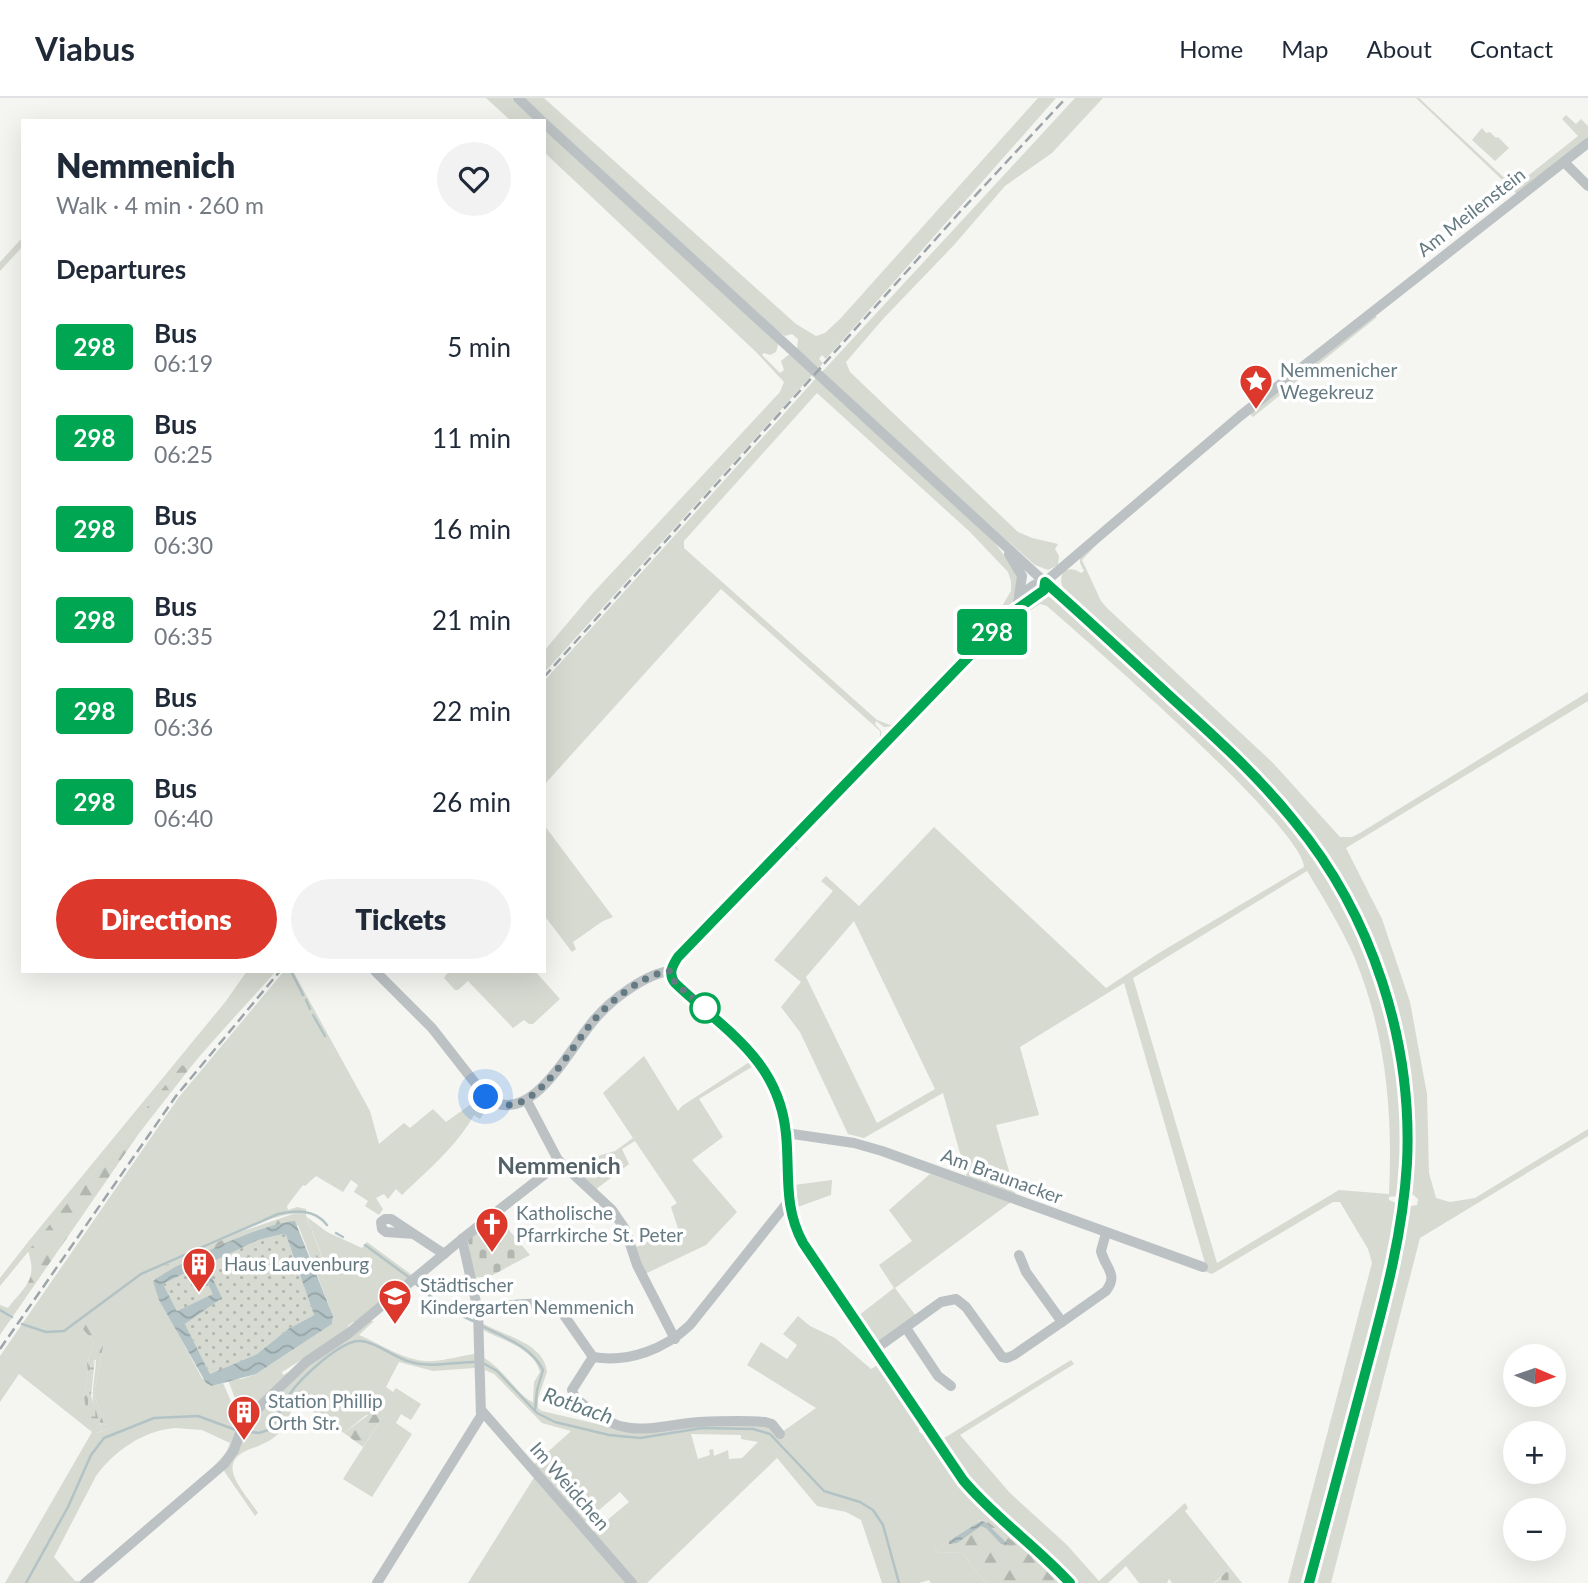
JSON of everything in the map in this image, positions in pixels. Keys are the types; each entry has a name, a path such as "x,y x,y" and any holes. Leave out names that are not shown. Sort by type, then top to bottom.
{"street":[{"path":"517,98 540,119"},
{"path":"546,125 1218,741 1294,820 1322,859 1353,911 1375,960 1391,1012 1401,1059 1407,1113 1407,1161 1402,1213 1386,1296 1309,1583"},
{"name":"Am Meilenstein","path":"1045,582 1240,416 1588,143"},
{"path":"1564,162 1588,186"},
{"path":"996,537 1021,573 1022,588 1018,601"},
{"path":"1010,614 1031,586 1037,582 1045,582"},
{"path":"1045,582 1044,590 1010,614 678,957 671,971 675,983 743,1042 758,1060 778,1096 786,1133 788,1202 792,1221 803,1243 972,1490 990,1510 1048,1559 1070,1583"},
{"path":"376,973 432,1028 488,1099 509,1107 527,1101 562,1063 595,1019 619,996 658,973 671,971"},
{"path":"527,1101 558,1160 612,1210 625,1229 637,1265 675,1339"},
{"name":"Am Braunacker","path":"786,1133 854,1143 882,1151 1203,1267"},
{"path":"85,1583 224,1464 234,1450 241,1430 306,1362 349,1333 462,1239 552,1170 558,1160"},
{"path":"593,1357 645,1353 675,1339 690,1325 788,1202"},
{"path":"874,1350 941,1302 956,1299 962,1301 1000,1355 1007,1358 1014,1356 1106,1291 1113,1275 1101,1251 1106,1233"},
{"path":"414,1234 444,1254"},
{"path":"377,1583 479,1420 482,1411 478,1320 462,1239"},
{"path":"1019,1255 1026,1272 1062,1322"},
{"path":"478,1320 510,1305 555,1307 561,1311 593,1357"},
{"path":"905,1328 938,1376 951,1386"},
{"path":"593,1357 572,1390 573,1396 601,1420 639,1429 700,1422 765,1422 772,1424 780,1434"},
{"name":"Im Weidchen","path":"482,1411 632,1583"}],"green space":[{"path":"486,98 512,98 535,119 509,119"},
{"path":"524,98 544,98 796,324 816,336 825,333 840,319 1038,98 1056,98 826,359 822,355 819,359 823,363 819,368 797,349 798,339 792,334 785,336 779,332"},
{"path":"1075,98 1103,98 1052,153 1005,186 846,362 850,372 1018,532 1058,544 1055,549 1059,556 1058,565 1048,570 1035,565 822,372"},
{"path":"1416,98 1514,187 1578,136 1562,119 1566,115 1576,124 1581,119 1588,126 1588,141 1518,195"},
{"path":"1482,128 1486,133 1490,132 1498,137 1509,148 1495,161 1472,140"},
{"path":"546,129 777,341 776,352 762,355 780,373 784,370 781,361 792,355 813,374 546,671 546,649 592,594 780,392 784,382 756,352 546,154"},
{"path":"21,239 21,248 0,271 0,262"},
{"path":"1370,310 1377,317 1253,417 1250,414 1097,544 1082,560 1107,608 1273,763 1340,837 1352,837 1360,833 1588,692 1588,701 1346,848 1382,919 1410,1002 1427,1094 1429,1173 1436,1198 1450,1202 1475,1198 1588,1129 1588,1136 1420,1238 1331,1583 1313,1583 1407,1209 1417,1205 1418,1199 1410,1192 1411,1166 1384,977 1302,825 1066,593 1061,577 1070,569 1081,573 1084,571 1080,558"},
{"path":"817,377 995,543 1019,575 1016,598 1000,618 896,726 884,727 876,721 875,724 881,731 881,742 681,948 679,947 880,740 880,731 721,589 546,783 546,679","holes":["817,393 970,532 1008,572 1011,591 998,613 908,712 890,725 877,720 684,548 684,541"]},
{"path":"1042,596 1059,602 1236,762 1283,812 1330,879 1350,915 1381,992 1392,1031 1399,1072 1404,1143 1403,1179 1397,1196 1389,1197 1389,1200 1398,1204 1389,1267 1305,1583 1288,1583 1372,1263 1368,1249 1340,1202 1333,1202 1212,1274 1201,1270 1205,1263 1124,983 1020,1047 1039,1115 996,1125 1016,1196 967,1178 943,1093 864,1138 848,1134 800,1032 781,1007 801,982 774,960 833,891 821,881 826,876 859,906 934,827 1106,988 1159,953 1304,867 1294,846 1269,814 1233,776 1104,656 1047,606 1040,604 1015,620 997,637 797,844 799,851 795,848 796,841 1003,628","holes":["1307,871 1354,956 1374,1014 1388,1103 1389,1194 1339,1190 1217,1263 1133,978","854,921 935,1089 877,1123 806,977"]},
{"path":"546,828 613,917 573,942 576,949 572,952 546,918"},
{"path":"246,973 274,973 190,1068 182,1065 0,1286 0,1278 28,1242 226,1001"},
{"path":"282,973 294,973 370,1111 379,1144 404,1123 410,1128 433,1109 446,1122 481,1097 489,1105 480,1119 474,1115 451,1147 402,1195 396,1189 388,1199 384,1194 376,1198 383,1209 379,1215 365,1206 368,1201 354,1192 358,1185 351,1180 343,1192 316,1176 303,1185 287,1206 288,1210 297,1207 306,1209 306,1215 293,1214 274,1218 148,1273 154,1280 160,1300 202,1378 212,1386 223,1383 241,1424 224,1460 81,1583 5,1583 92,1432 19,1374 0,1402 0,1356 179,1097","holes":["81,1327 103,1347 94,1394 104,1424 114,1427 97,1433 84,1398 87,1363 94,1342","175,1428 202,1430 230,1443 226,1453 80,1581 75,1581 54,1557 96,1476 121,1450 152,1433"]},
{"path":"448,973 537,973 560,999 533,1024 524,1020 513,1028 468,981 455,990 444,978"},
{"path":"644,1056 678,1111 751,1061 755,1065 699,1099 723,1137 692,1160 737,1212 706,1245 645,1274 634,1248 678,1228 671,1207 677,1203 635,1141 622,1149 629,1164 595,1190 570,1164 615,1151 633,1138 603,1093"},
{"path":"182,1065 190,1068 140,1132 0,1335 0,1305 8,1308 31,1276 28,1251"},
{"path":"930,1174 1011,1202 895,1288 916,1316 877,1344 858,1316 894,1288 879,1265 912,1241 889,1210"},
{"path":"832,1180 831,1195 795,1208 794,1185"},
{"path":"299,1212 306,1215 323,1260 313,1264 298,1225 207,1252 154,1280 148,1273 240,1232"},
{"path":"497,1216 530,1255 491,1276 473,1278 468,1240"},
{"path":"307,1217 327,1232 362,1248 367,1242 412,1275 355,1324 353,1322 348,1326 349,1330 282,1372 283,1375 289,1372 244,1416 228,1380 256,1374 332,1324 333,1316 313,1264 323,1259"},
{"path":"286,1235 314,1315 288,1329 257,1354 210,1374 185,1324 221,1298 206,1265 258,1240"},
{"path":"199,1266 214,1294 177,1311 163,1284"},
{"path":"798,1316 810,1326 835,1338 871,1369 878,1365 919,1427 919,1432 924,1435 968,1495 1061,1583 1032,1556 980,1520 935,1550 938,1553 962,1552 983,1580 989,1583 931,1583 929,1580 919,1583 882,1583 861,1520 846,1512 817,1506 777,1458 647,1583 468,1583 535,1476 529,1469 571,1431 542,1423 494,1374 485,1370 484,1358 522,1395 533,1402 534,1382 540,1372 536,1363 524,1350 481,1329 481,1322 521,1341 544,1362 547,1372 538,1398 538,1408 542,1411 627,1431 773,1419 782,1432 816,1408 747,1365 761,1342 787,1359 797,1345 783,1334","holes":["691,1434 741,1435 741,1439 758,1442 742,1458 729,1459 728,1450 714,1456 713,1449 709,1450 710,1455 698,1459","620,1492 629,1502 593,1532 584,1523"]},
{"path":"84,1321 102,1335 103,1347 94,1394 104,1424 115,1427 96,1433 87,1414 84,1397 87,1363 94,1342 81,1327","holes":["96,1360 93,1400 100,1428 90,1412 89,1405 90,1367"]},
{"path":"370,1321 374,1321 359,1335 395,1352 424,1361 474,1354 477,1356 475,1368 433,1371 399,1362 386,1387 393,1392 396,1388 421,1404 411,1420 401,1414 396,1423 412,1434 372,1497 343,1479 383,1416 366,1415 344,1433 297,1400 278,1434 239,1455 234,1462 235,1478 258,1513 255,1516 224,1471 246,1425 306,1366"},
{"path":"95,1358 91,1396 101,1426 99,1428 88,1404 90,1367"},
{"path":"1071,1360 1074,1364 960,1435 1010,1493 1067,1545 1099,1581 1185,1503 1188,1508 1185,1511 1230,1568 1214,1583 1172,1583 1169,1579 1167,1583 1139,1583 1126,1566 1108,1583 1075,1583 972,1485 941,1440"},
{"path":"371,1413 383,1416 363,1447 344,1433"},
{"path":"984,1519 1032,1556 1058,1583 989,1583 983,1580 962,1552 938,1553 935,1550"},
{"path":"1230,1568 1242,1583 1215,1583"}],"water":[{"path":"295,1221 333,1316 332,1324 256,1374 212,1386 206,1383 159,1300 153,1281 181,1264 222,1245 282,1223","holes":["286,1235 314,1315 288,1329 257,1354 210,1374 185,1324 222,1298 206,1265 258,1240","199,1266 213,1294 177,1311 163,1284"]},
{"path":"981,1521 1009,1545 1001,1544 981,1526 957,1543 949,1544 949,1541"}],"waterway":[{"path":"292,973 303,995"},
{"path":"306,1000 310,1009"},
{"path":"313,1015 325,1036"},
{"path":"22,1324 46,1332 64,1331 141,1274 278,1214 311,1213 327,1225"},
{"path":"336,1233 343,1237"},
{"path":"365,1245 410,1278"},
{"path":"415,1283 443,1307 473,1321"},
{"path":"0,1310 12,1317"},
{"path":"482,1326 524,1349 543,1370 535,1411"},
{"name":"Rotbach","path":"243,1431 259,1433 271,1429 294,1388 332,1353 353,1342 368,1342 419,1364 476,1362"},
{"name":"Rotbach","path":"483,1363 497,1371 537,1413 555,1422 609,1435 640,1438 702,1428 753,1429 770,1434 824,1491 860,1502 873,1510 883,1525 899,1583"},
{"name":"Rotbach","path":"26,1583 68,1507 91,1455 104,1438 154,1418 198,1416 236,1430"}],"railway":[{"path":"546,675 959,213 1066,98"},
{"path":"0,1349 176,1096 278,973"}],"bus line":[{"name":"298","path":"1070,1583 1048,1559 990,1510 963,1480 803,1243 794,1226 787,1196 786,1133 774,1088 749,1049 675,983 671,973 678,957 1010,614 1044,590 1045,582 1218,741 1294,820 1327,866 1353,911 1375,960 1391,1012 1402,1066 1407,1120 1407,1161 1402,1213 1386,1296 1309,1583"}],"place":[{"name":"Nemmenicher Wegekreuz","path":"1256,411"},
{"name":"Katholische Pfarrkirche St. Peter","path":"492,1254"},
{"name":"Haus Lauvenburg","path":"199,1294"},
{"name":"Städtischer Kindergarten Nemmenich","path":"395,1326"},
{"name":"Station Phillip Orth Str.","path":"244,1442"}],"district":[{"name":"Nemmenich","path":"559,1166"}],"route":[{"path":"486,1097 494,1103 509,1107 527,1101 562,1063 595,1019 619,996 658,973 671,971 675,983 705,1008"}]}
